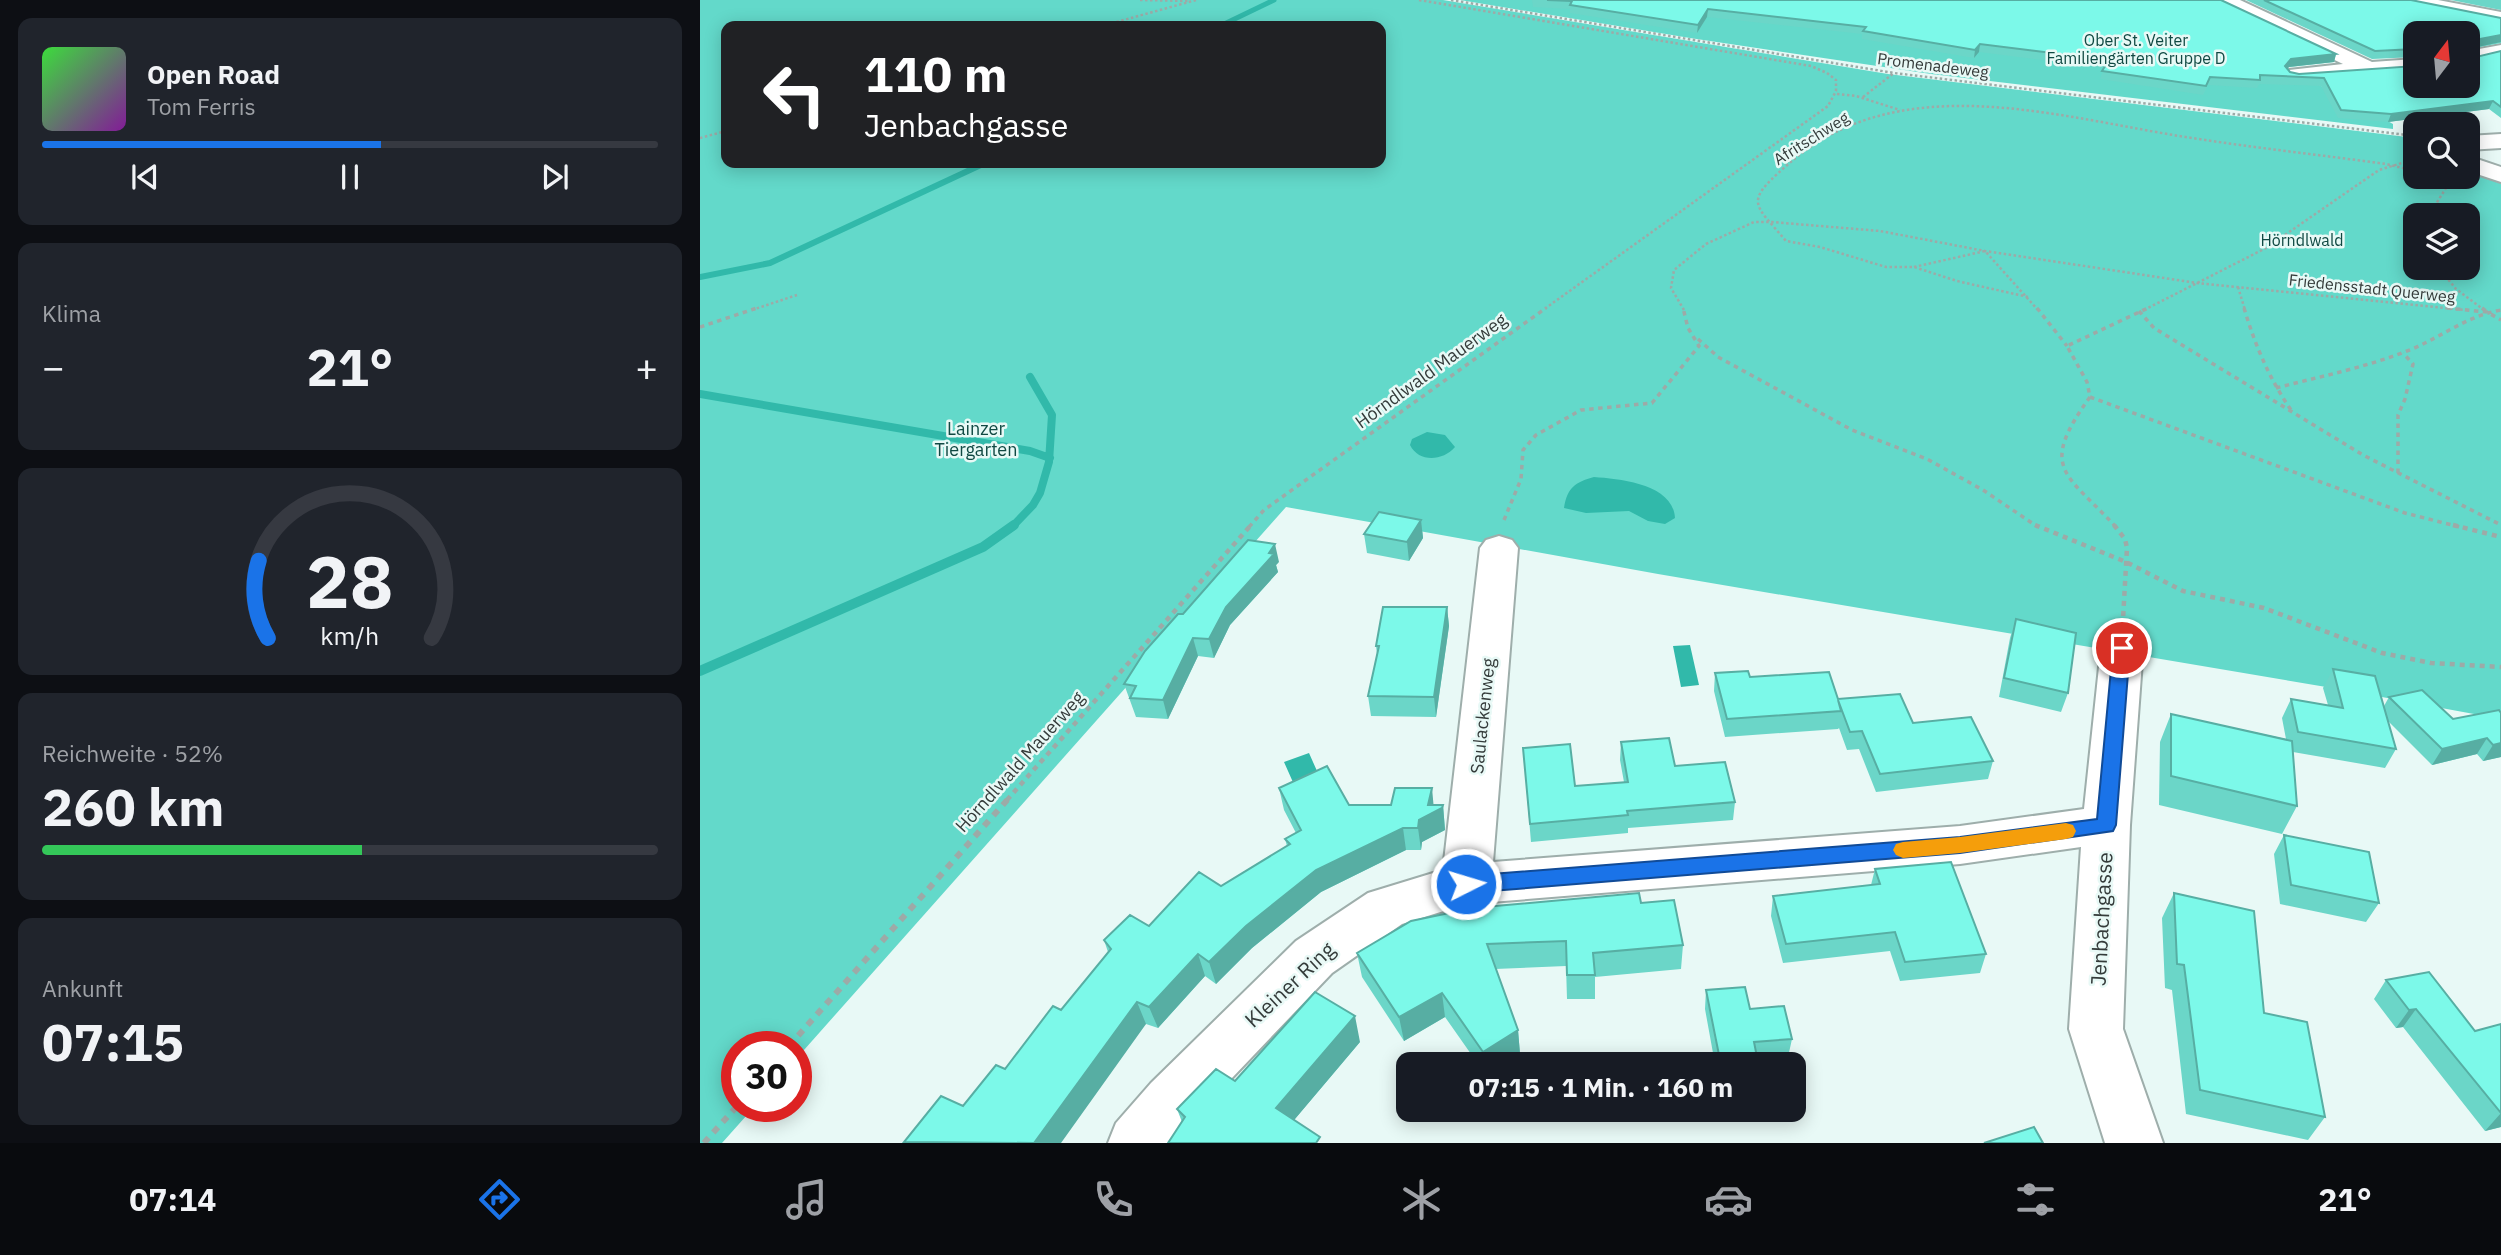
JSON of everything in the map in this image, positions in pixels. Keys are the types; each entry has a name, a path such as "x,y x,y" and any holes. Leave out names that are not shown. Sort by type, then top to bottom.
{"street":[{"path":"2225,0 2370,69"},
{"path":"2410,0 2501,18"},
{"path":"2480,55 2501,51"},
{"path":"2296,74 2403,66"},
{"path":"2480,142 2501,141"},
{"path":"2480,167 2501,175"},
{"name":"Saulackenweg","path":"1466,884 1499,548"},
{"name":"Jenbachgasse","path":"2122,648 2106,825 2096,1029 2134,1143"},
{"name":"Kleiner Ring","path":"1137,1143 1171,1102 1314,957 1386,908 1466,884 1960,845 2106,825"}],"path":[{"path":"1140,0 1195,0"},
{"path":"1120,21 1195,0"},
{"path":"1419,0 1811,65 1832,75 1838,86 1837,94 1863,98 1900,110"},
{"name":"Promenadeweg","path":"1451,0 1894,73 2403,135"},
{"path":"1863,98 1894,73"},
{"name":"Hörndlwald Mauerweg","path":"802,1031 1264,510 1828,106 1837,94"},
{"name":"Afritschweg","path":"1772,222 1760,210 1757,198 1760,190 1777,173 1842,129 1900,110 1978,107 2033,110 2190,138 2386,164"},
{"path":"700,138 721,132"},
{"path":"2067,346 2197,282 2231,270 2304,225 2386,164 2403,161"},
{"path":"2386,164 2403,168"},
{"path":"2197,282 1985,251 1880,231 1754,222 1706,244 1674,270 1671,288 1685,311 1688,328 1718,357 1852,430 1927,459 1983,490 2039,528 2126,562 2183,590 2264,608 2382,653 2431,663 2501,667"},
{"path":"1772,222 1786,241 1820,247 1886,267 1914,267 1985,251"},
{"path":"1985,251 2028,297 2067,346 2087,382 2090,397 2072,420 2062,446 2060,467 2072,486 2115,524 2128,545 2122,648"},
{"path":"1914,267 1957,281 2028,297"},
{"path":"2449,280 2456,289 2487,312"},
{"name":"Friedensstadt Querweg","path":"2197,282 2487,312 2501,320"},
{"path":"2238,287 2254,343 2276,388 2294,414"},
{"path":"700,327 797,295"},
{"path":"2276,388 2403,353 2447,332 2463,319 2501,310"},
{"path":"2138,311 2154,328 2294,414 2398,473 2501,525"},
{"path":"1499,548 1505,515 1521,479 1523,450 1536,435 1581,410 1652,403 1699,346 1696,338"},
{"path":"2398,473 2398,415 2405,399 2413,364 2403,353"},
{"path":"2090,397 2405,513 2501,537"},
{"path":"704,1143 723,1122"}],"green space":[{"path":"700,0 1443,0 1888,74 2403,137 2403,189 2480,189 2480,173 2501,179 2501,719 1286,507 812,1041 812,1031 721,1031 721,1122 741,1122 722,1143 700,1143"},
{"name":"Ober St. Veiter Familiengärten Gruppe D","path":"1460,0 2152,0 2177,16 2354,102 2393,124 2393,129 1931,74"}],"shaded area":[{"path":"1427,432 1445,435 1455,447 1438,457 1419,455 1410,445 1412,439"},
{"path":"1594,477 1618,479 1656,491 1672,507 1675,518 1665,524 1648,521 1629,511 1586,513 1564,508 1567,495 1573,487"},
{"path":"1690,645 1699,685 1681,687 1673,646"},
{"path":"1309,753 1321,780 1296,789 1284,762"}],"building":[{"path":"1547,0 2221,0 2336,54 2291,59 2285,66 2290,72 2299,74 2403,67 2403,98 2480,98 2480,56 2501,51 2501,107 2493,101 2391,114 2341,110 2324,78 2260,75 2260,80 2210,77 2206,86 2102,71 2109,60 1980,44 1975,50 1863,31 1866,27 1708,9 1698,25 1570,5 1572,1"},
{"path":"2264,0 2411,0 2501,18 2501,35 2480,39 2480,21 2403,21 2403,50 2375,51"},
{"path":"1379,512 1421,520 1407,542 1364,534"},
{"path":"1248,540 1275,544 1269,553 1274,554 1226,607 1209,639 1193,638 1163,700 1130,698 1136,686 1124,684 1145,651 1178,614 1183,614"},
{"path":"1383,607 1447,607 1434,697 1368,696 1379,646 1376,646"},
{"path":"2016,619 2076,633 2068,693 2004,678"},
{"path":"2333,669 2375,676 2396,749 2298,732 2291,699 2343,708"},
{"path":"1748,671 1750,677 1829,672 1838,699 1900,694 1913,723 1971,717 1993,761 1880,774 1862,731 1850,732 1838,700 1841,711 1727,719 1715,673"},
{"path":"2422,690 2453,719 2499,710 2501,743 2493,745 2487,738 2442,749 2389,697"},
{"path":"2171,714 2292,741 2297,806 2171,776"},
{"path":"1669,738 1675,766 1725,762 1735,802 1627,811 1628,815 1530,824 1523,748 1570,744 1575,786 1628,782 1621,742"},
{"path":"1327,766 1349,805 1391,805 1395,788 1432,788 1428,805 1443,805 1442,808 1419,820 1418,828 1403,828 1316,870 1246,926 1209,962 1198,954 1149,1007 1137,1002 1034,1143 904,1142 941,1096 963,1106 996,1065 1005,1069 1053,1006 1061,1010 1111,949 1104,940 1130,915 1149,926 1199,872 1221,886 1290,844 1285,839 1301,830 1279,788"},
{"path":"2284,835 2369,852 2379,903 2291,885"},
{"path":"1951,862 1986,954 1905,962 1895,932 1786,944 1773,896 1880,884 1875,869"},
{"path":"1639,893 1641,903 1674,900 1683,945 1593,953 1595,975 1567,975 1566,941 1487,944 1518,1030 1483,1052 1442,993 1399,1017 1357,953 1411,921 1473,908"},
{"path":"2174,893 2254,911 2264,1013 2307,1022 2325,1117 2200,1090 2184,965 2177,964"},
{"path":"2429,972 2475,1031 2501,1024 2501,1113 2416,1009 2409,1010 2386,980"},
{"path":"1745,987 1750,1009 1784,1006 1792,1039 1754,1042 1756,1052 1718,1052 1706,990"},
{"path":"1315,992 1355,1016 1276,1108 1320,1137 1316,1143 1168,1143 1185,1117 1177,1109 1216,1069 1235,1081"},
{"path":"2034,1127 2043,1143 1984,1143"}],"waterway":[{"path":"1230,21 1274,0"},
{"path":"700,277 770,263 974,168"},
{"path":"1030,377 1052,415 1049,458"},
{"path":"700,394 1030,451 1049,458"},
{"path":"1014,525 1033,505 1040,493 1049,458"},
{"path":"700,671 983,547 1014,525"}],"slow traffic":[{"path":"1903,850 2066,831"}],"route":[{"path":"1466,884 1960,845 2106,825 2122,648"}],"park label":[{"name":"Hörndlwald","path":"2302,240"},
{"name":"Lainzer Tiergarten","path":"976,439"}]}
